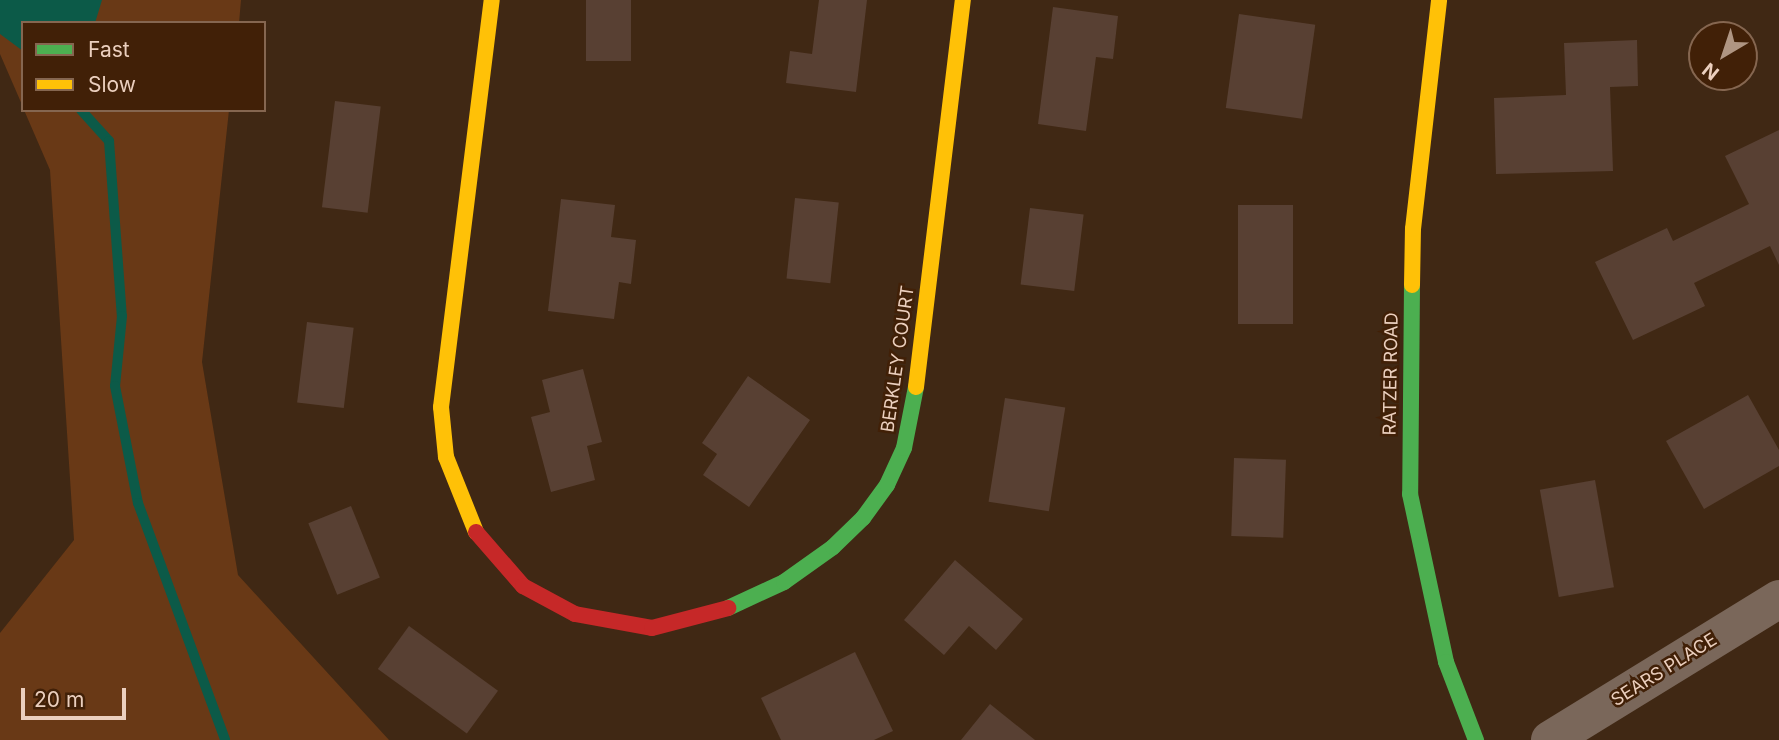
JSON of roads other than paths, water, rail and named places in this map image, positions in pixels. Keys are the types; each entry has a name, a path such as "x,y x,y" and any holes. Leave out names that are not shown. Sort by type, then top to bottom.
{"street":[{"name":"BERKLEY COURT","path":"492,0 441,407 446,457 474,530 491,555 523,586 575,614 652,628 696,620 741,604 783,582 833,547 863,518 887,485 904,448 913,410 963,0"},
{"name":"RATZER ROAD","path":"1439,0 1413,229 1410,494 1446,662 1476,740"},
{"name":"SEARS PLACE","path":"1550,740 1779,600"}],"water":[{"path":"0,0 102,0 96,21 21,21 21,50 0,34"}],"waterway":[{"path":"83,112 109,141 122,316 115,386 138,503 225,740"}]}
